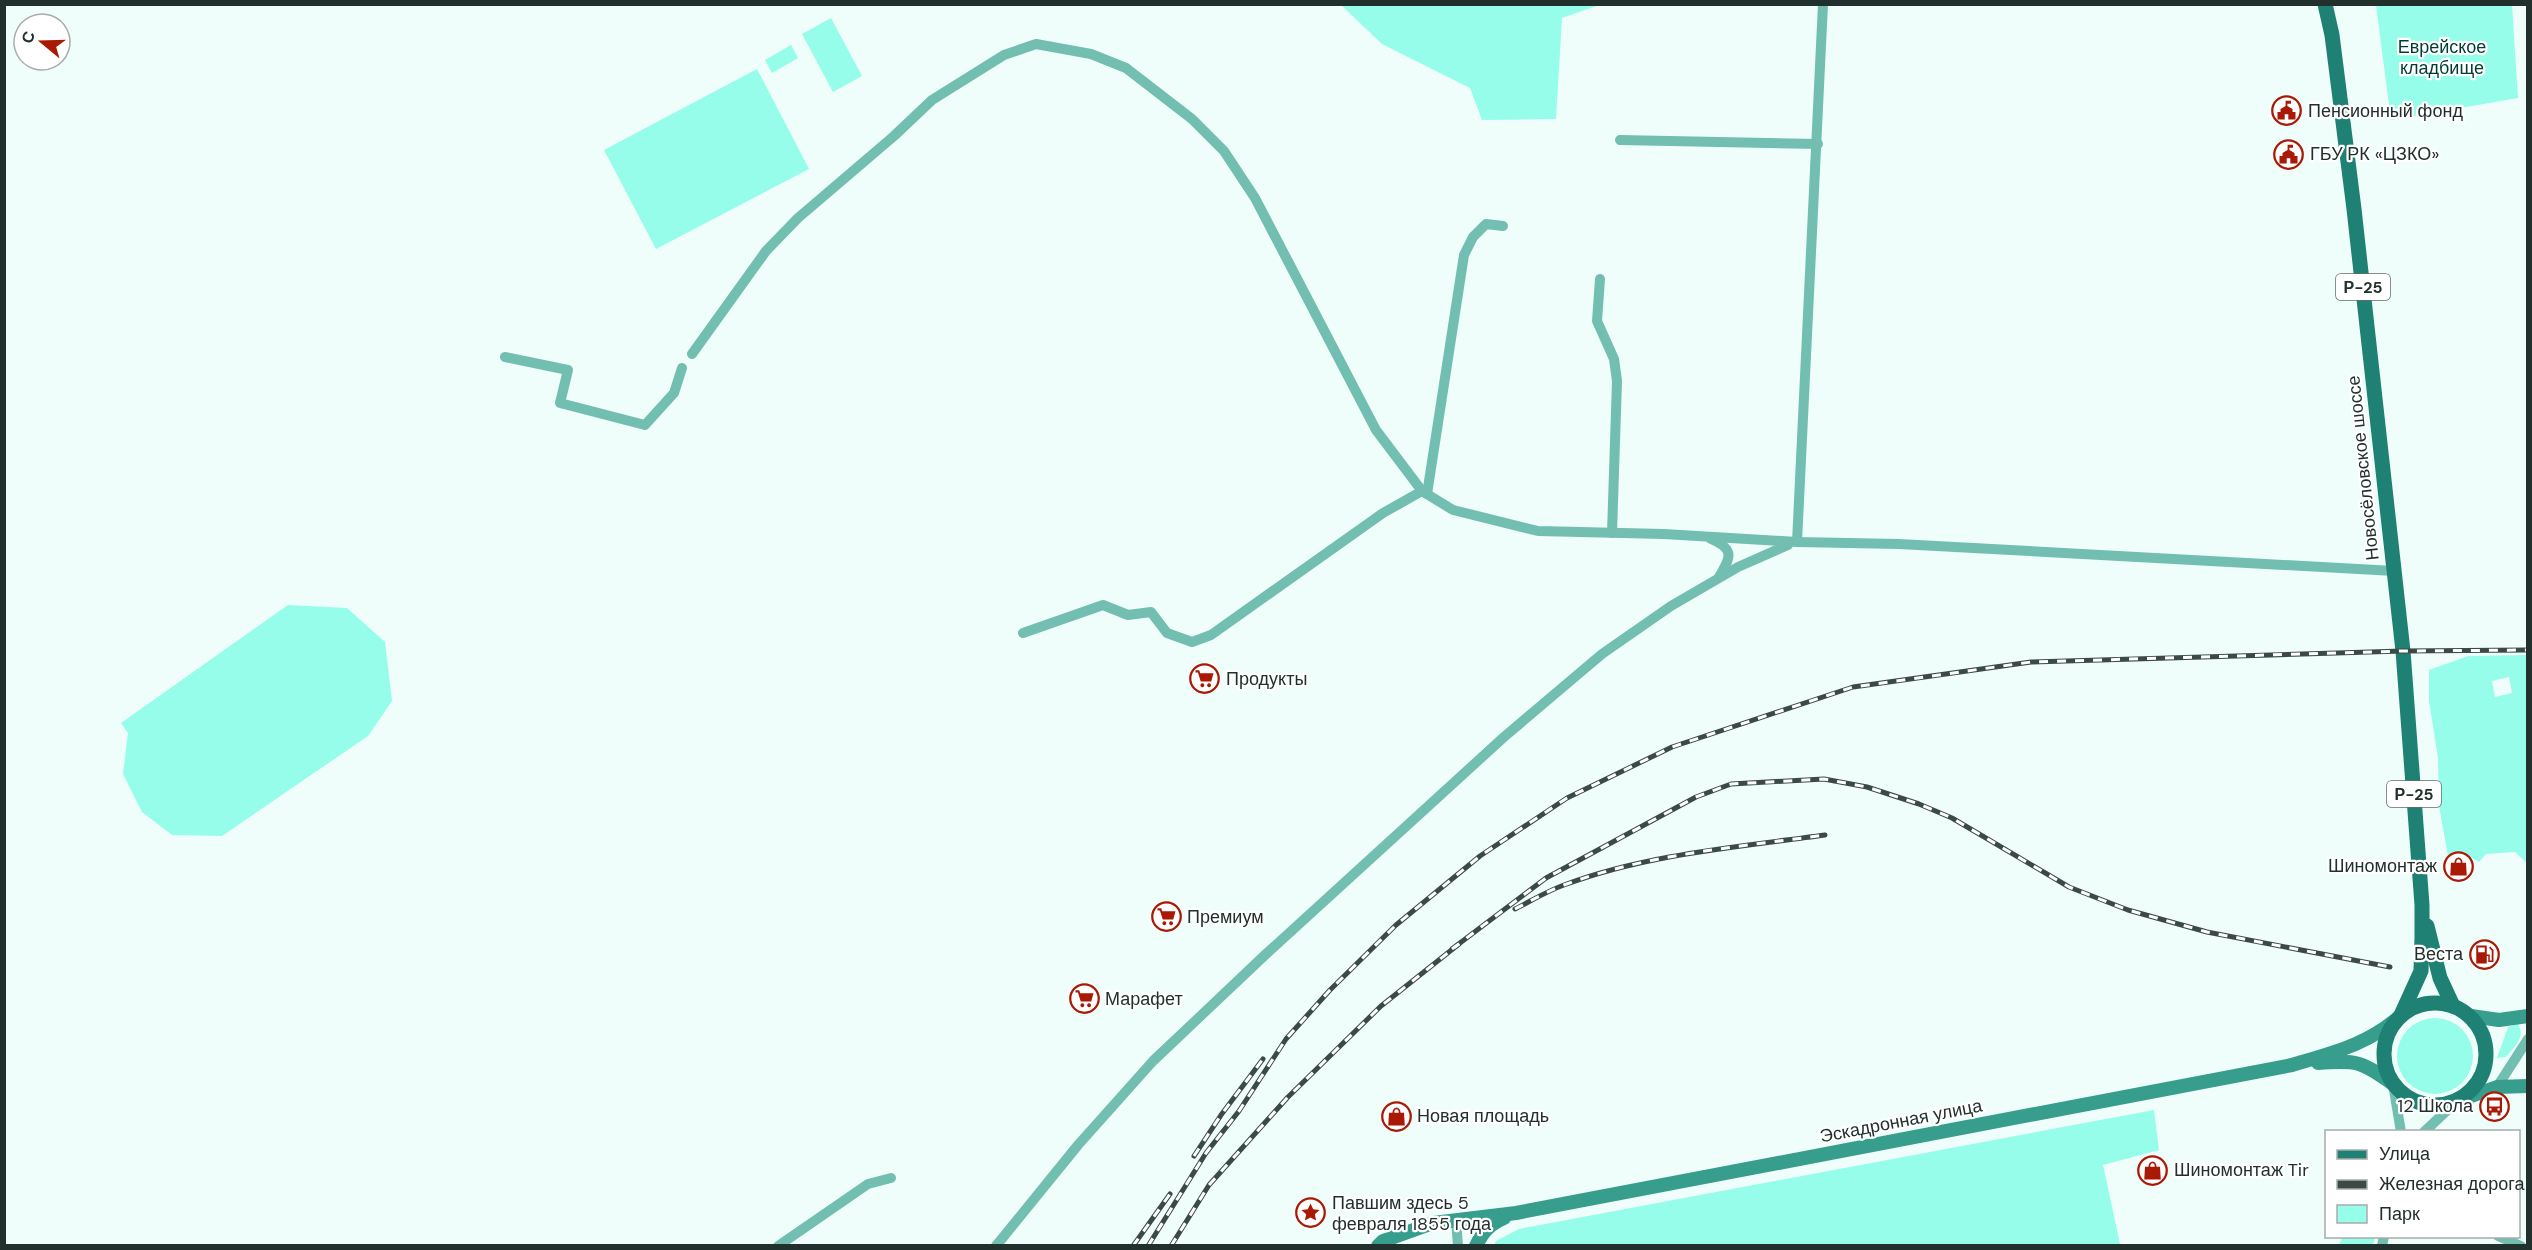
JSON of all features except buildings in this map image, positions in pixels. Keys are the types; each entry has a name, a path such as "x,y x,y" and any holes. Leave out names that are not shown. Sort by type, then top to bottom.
{"main road":[{"name":"Новосёловское шоссе","path":"2325,4 2331,28 2370,343 2403,651 2422,905 2421,971 2401,1015"},
{"name":"Новосёловское шоссе","path":"2331,4 2331,28"},
{"name":"Новосёловское шоссе","path":"2422,905 2440,978 2453,1006"},
{"path":"2292,1065 2366,1041 2386,1029 2409,1009 2427,1003 2453,1006 2471,1016 2499,1020 2526,1018"},
{"path":"2401,1015 2389,1032 2385,1050 2385,1068 2400,1093 2424,1105 2442,1106 2497,1086 2528,1086"},
{"path":"2457,1101 2472,1091 2484,1071 2485,1039 2471,1016"},
{"path":"2292,1065 2351,1061 2363,1063 2393,1084"},
{"name":"Эскадронная улица","path":"1516,1213 2292,1065"},
{"path":"1378,1245 1383,1241 1432,1223 1516,1213"},
{"path":"1476,1245 1490,1224 1516,1213"}],"street":[{"path":"1797,542 1823,4"},
{"path":"692,354 766,251 798,218 894,136 932,100 1004,55 1036,44 1091,54 1125,68 1192,119 1224,151 1255,198 1376,430 1424,493 1453,510 1538,531 1797,542 1894,543 2394,571"},
{"path":"1620,140 1818,144"},
{"path":"1424,493 1464,255 1473,237 1486,224 1503,226"},
{"path":"1600,279 1597,321 1614,359 1617,381 1612,533"},
{"path":"505,357 568,370 560,403 645,425 674,393 682,368"},
{"path":"1023,633 1103,605 1128,615 1151,612 1167,633 1192,642 1211,635 1383,513 1424,493"},
{"path":"1705,537 1722,544 1729,552 1729,559 1719,578"},
{"path":"996,1245 1078,1145 1145,1070 1265,955 1504,738 1602,654 1671,606 1776,548 1797,542"},
{"path":"2497,1086 2528,1039"},
{"path":"2393,1084 2401,1130"},
{"path":"2425,1130 2457,1101"},
{"path":"778,1245 868,1184 891,1178"},
{"path":"1456,1220 1458,1245"},
{"path":"2503,1238 2521,1245"}],"green space":[{"path":"1341,5 1599,5 1562,18 1556,119 1482,120 1470,88 1382,44"},
{"name":"Еврейское кладбище","path":"2376,5 2512,5 2518,98 2391,120"},
{"path":"831,18 862,76 833,92 802,34"},
{"path":"791,45 798,58 772,73 765,60"},
{"path":"757,69 809,169 656,249 604,150"},
{"path":"288,605 347,608 385,642 392,701 368,736 222,836 172,835 142,812 123,774 128,733 121,723"},
{"path":"2527,655 2527,863 2515,852 2486,854 2479,862 2464,853 2448,856 2439,806 2438,758 2429,701 2429,670 2468,656","holes":["2509,677 2512,693 2495,697 2492,681"]},
{"path":"2428,1018 2442,1018 2456,1024 2467,1035 2473,1049 2470,1071 2462,1083 2442,1094 2428,1094 2414,1088 2403,1077 2397,1063 2397,1049 2403,1035 2414,1024"},
{"path":"2518,1024 2521,1034 2518,1042 2506,1057 2497,1058 2508,1027"},
{"path":"2154,1110 2159,1150 2103,1165 2120,1244 2124,1245 1494,1245 1496,1241 1519,1229"},
{"path":"2341,1238 2375,1238 2373,1245 2339,1245"}],"railway":[{"path":"1148,1246 1206,1153 1239,1111 1286,1039 1330,990 1396,925 1480,856 1567,798 1672,747 1853,687 2031,662 2403,651 2528,650"},
{"path":"1452,949 1546,878 1696,797 1731,784 1824,779 1867,787 1919,804 1952,818 2069,887 2128,910 2207,932 2390,967"},
{"path":"1515,909 1558,887 1595,874 1628,866 1693,853 1825,835"},
{"path":"1171,1246 1209,1185 1288,1097 1381,1006 1459,944"},
{"path":"1194,1156 1263,1059"},
{"path":"1133,1246 1170,1194"}],"place":[{"name":"Пенсионный фонд","path":"2287,111"},
{"name":"ГБУ РК «ЦЗКО»","path":"2289,154"},
{"name":"Продукты","path":"1205,679"},
{"name":"Шиномонтаж","path":"2458,866"},
{"name":"Премиум","path":"1166,917"},
{"name":"Веста","path":"2484,954"},
{"name":"Марафет","path":"1084,999"},
{"name":"12 Школа","path":"2494,1106"},
{"name":"Новая площадь","path":"1396,1116"},
{"name":"Шиномонтаж Tir","path":"2153,1170"},
{"name":"Павшим здесь 5 февраля 1855 года","path":"1311,1213"}]}
